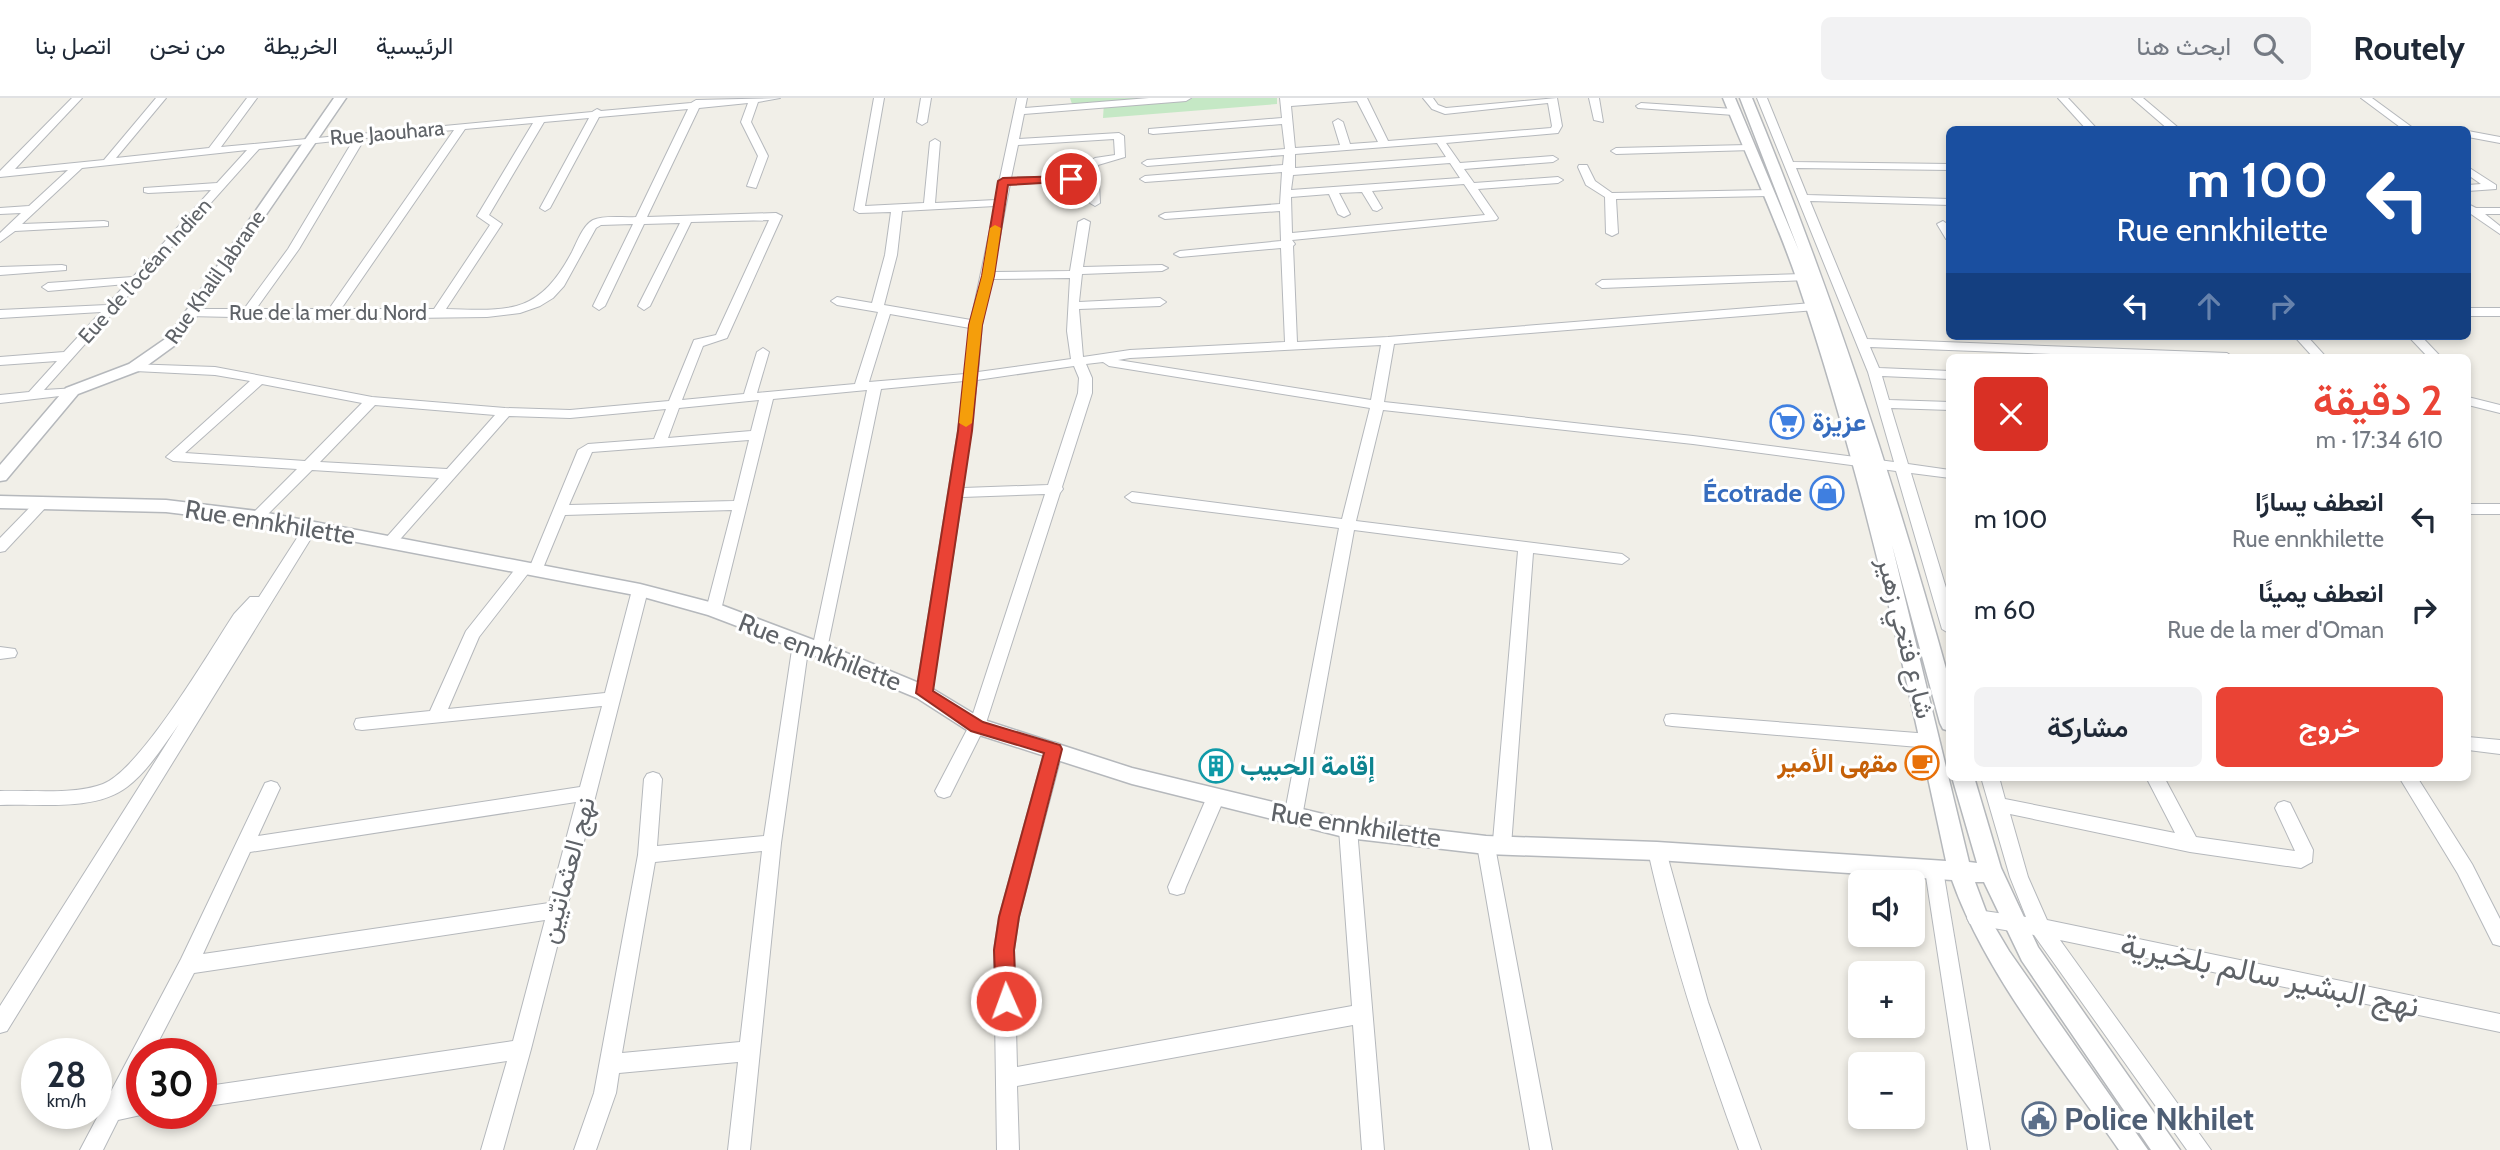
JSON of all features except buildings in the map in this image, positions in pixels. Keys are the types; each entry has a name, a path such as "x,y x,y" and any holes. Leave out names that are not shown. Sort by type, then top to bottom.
{"street":[{"path":"3,174 77,98"},
{"path":"108,161 161,98"},
{"path":"213,149 251,98"},
{"name":"Rue Khalil Jabrane","path":"0,476 72,391 135,367 164,349 340,98"},
{"name":"Rue Jaouhara","path":"3,174 213,149 696,103 775,98"},
{"path":"878,98 859,210 999,204"},
{"path":"922,122 926,98"},
{"path":"924,693 956,493 976,325 988,276 1003,181 1021,104 1186,98"},
{"path":"1291,346 1289,241 1285,194 1290,152 1285,100 1361,98 1384,143"},
{"path":"1147,163 1439,139 1474,121 1552,99 1557,126 1550,131 1474,121 1441,110 1428,98"},
{"path":"1594,98 1599,120"},
{"path":"1762,98 1874,372 1946,616"},
{"path":"2063,98 2089,126"},
{"path":"2137,98 2171,126"},
{"path":"2366,98 2405,126"},
{"path":"752,186 763,156 746,122 754,99"},
{"path":"599,306 696,103"},
{"path":"1641,106 1736,103"},
{"name":"شارع فتحي زهير","path":"1736,103 1748,148 1803,278 1908,561 1946,708"},
{"name":"شارع فتحي زهير","path":"1736,103 1840,342 1871,464 1960,871 1977,918 2001,958 2135,1150"},
{"path":"545,208 597,112"},
{"name":"Rue de la mer du Nord","path":"191,313 438,313 496,224 483,216 541,118"},
{"path":"1153,131 1285,121"},
{"path":"1338,122 1346,147"},
{"path":"331,315 462,126"},
{"path":"1012,142 1117,134 1120,137 1120,156 1096,160 1093,178 1095,203"},
{"path":"2471,134 2500,139"},
{"path":"247,313 291,257 324,194 361,136"},
{"path":"1180,254 1492,218 1439,139"},
{"path":"929,207 935,142"},
{"name":"Eue de l'océan Indien","path":"32,396 257,145"},
{"path":"1616,151 1748,148"},
{"path":"1145,179 1553,159"},
{"path":"0,239 79,165"},
{"path":"1791,165 1946,167"},
{"path":"1583,167 1590,183 1609,195 1769,193"},
{"path":"2471,172 2496,189"},
{"path":"1003,181 1093,178"},
{"path":"1285,194 1366,190 1404,192 1433,184 1558,180"},
{"path":"1433,184 1441,199"},
{"path":"148,190 222,186"},
{"path":"2471,188 2496,189"},
{"path":"1366,190 1377,208"},
{"path":"1333,192 1344,214"},
{"path":"1609,195 1612,233"},
{"path":"1802,198 1946,202"},
{"path":"1165,216 1286,207"},
{"path":"0,211 33,209"},
{"path":"2471,209 2500,211"},
{"path":"738,1150 792,687 810,647 868,386 897,210"},
{"path":"2471,210 2500,231"},
{"path":"644,306 688,218"},
{"path":"438,313 504,313 536,302 559,284 594,224 688,218 777,218 721,338 698,343 659,443"},
{"path":"1084,222 1076,273 1074,347 1089,361 1377,405 1693,440 1946,474"},
{"path":"12,228 104,224"},
{"path":"1943,225 1946,230"},
{"path":"0,271 62,268"},
{"path":"988,276 1163,268"},
{"path":"1602,284 1803,278"},
{"path":"48,287 134,280"},
{"path":"836,301 976,325"},
{"path":"1074,306 1160,302"},
{"path":"135,367 215,372 372,401 505,412 570,414 970,377 1130,354 1388,341 1812,307"},
{"path":"0,314 110,308"},
{"path":"2471,312 2500,312"},
{"path":"2304,340 2317,354"},
{"path":"2418,340 2432,354"},
{"path":"1293,817 1347,526 1377,405 1388,341"},
{"path":"1863,343 2149,354"},
{"path":"749,398 763,352"},
{"path":"0,361 67,356"},
{"path":"944,791 977,726 1056,489 1087,382 1089,361"},
{"path":"1874,372 1946,375"},
{"path":"259,380 173,457 452,474"},
{"path":"0,399 72,391"},
{"path":"714,610 768,396"},
{"path":"257,517 305,465 372,401"},
{"path":"2472,402 2500,409"},
{"path":"1885,404 1946,406"},
{"path":"390,542 505,412"},
{"path":"437,715 472,635 531,568 560,510 585,450 595,446 758,435"},
{"path":"956,493 1056,489"},
{"path":"1132,497 1622,559"},
{"name":"Rue ennkhilette","path":"0,502 166,506 257,517 640,590 714,610 924,693 977,726 1132,776 1215,799 1348,829 1494,845 1657,851 1989,873"},
{"path":"0,547 43,502"},
{"path":"560,510 740,505"},
{"path":"2471,509 2500,509"},
{"path":"0,1024 311,527"},
{"path":"1526,547 1494,845 1541,1150"},
{"path":"0,798 101,791 128,778 240,618 279,577"},
{"name":"نهج العثمانيّين","path":"492,1150 521,1049 640,590"},
{"path":"362,724 611,699"},
{"path":"1672,720 1930,741"},
{"path":"2471,744 2500,747"},
{"path":"1008,1150 1004,950 1012,906 1054,749"},
{"path":"584,1150 598,1116 610,1064 646,855 653,779"},
{"path":"1964,781 1989,873 2012,922 2030,954 2167,1150"},
{"path":"1991,781 2019,877 2040,927 2200,1150"},
{"path":"2157,781 2190,844"},
{"path":"2410,781 2465,869 2500,938"},
{"path":"112,1109 188,965 271,788"},
{"path":"246,845 588,793"},
{"path":"1177,887 1215,799"},
{"path":"1997,804 2190,844 2301,860 2305,857 2305,850 2284,808"},
{"path":"1348,829 1373,1150"},
{"path":"646,855 772,843"},
{"path":"1657,851 1671,918 1699,1012 1750,1150"},
{"path":"1934,870 1979,1150"},
{"path":"1989,873 2019,877"},
{"path":"188,965 555,910"},
{"name":"نهج البشير سالم بلخيرية","path":"1977,918 2040,927 2500,1023"},
{"path":"1008,1078 1361,1014"},
{"path":"217,1095 521,1049"},
{"path":"610,1064 750,1051"},
{"path":"91,1150 102,1129"}],"green space":[{"path":"1070,98 1277,98 1277,104 1103,118 1104,102 1072,104"}],"slow traffic":[{"path":"966,423 976,325 988,276 995,228"}],"place":[{"name":"عزيزة","path":"1787,422"},
{"name":"Écotrade","path":"1827,493"},
{"name":"مقهى الأمير","path":"1922,763"},
{"name":"إقامة الحبيب","path":"1216,766"},
{"name":"Police Nkhilet","path":"2039,1119"}],"route":[{"path":"1006,1001 1004,950 1009,917 1054,749 977,726 924,693 965,431 976,325 988,276 1003,181 1071,179"}]}
